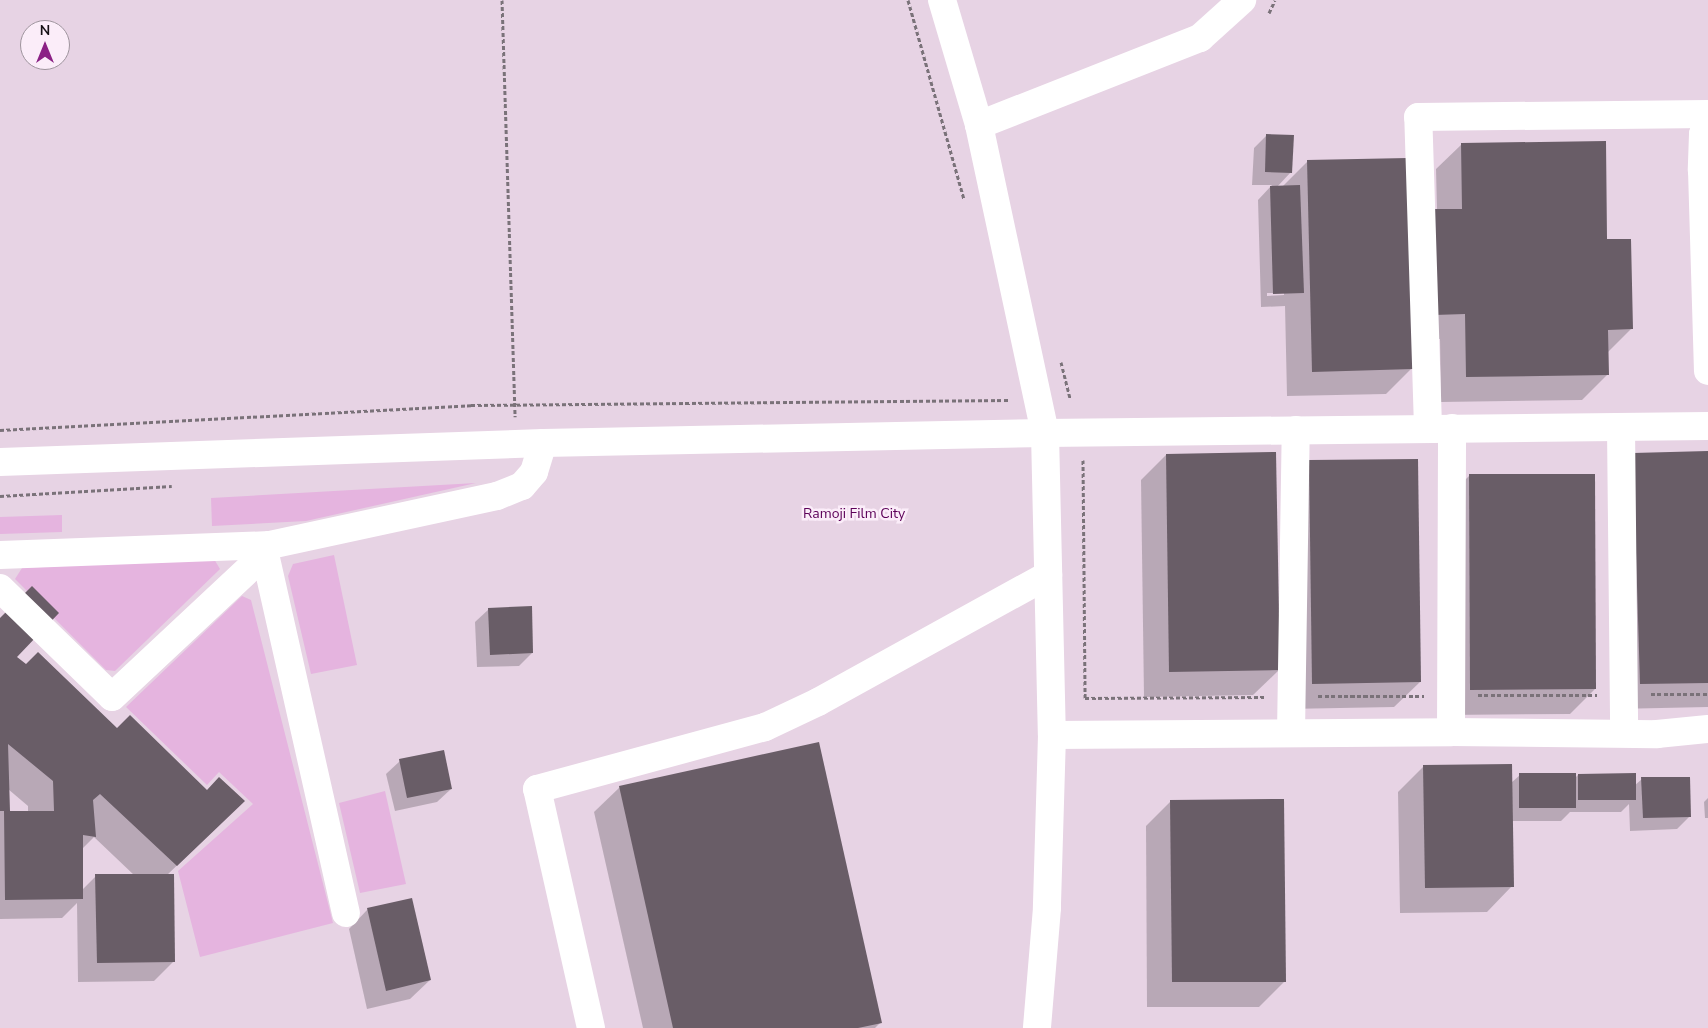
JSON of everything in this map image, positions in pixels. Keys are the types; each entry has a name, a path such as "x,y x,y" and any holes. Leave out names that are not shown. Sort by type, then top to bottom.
{"lane":[{"path":"942,0 980,125 1045,433 1052,735 1047,908 1037,1028"},
{"path":"980,125 1200,38 1242,0"},
{"path":"1451,732 1440,427 1418,117 1708,114"},
{"path":"1708,125 1703,134 1702,170 1708,370"},
{"path":"0,462 543,443 1440,427 1620,428 1708,426"},
{"path":"1620,428 1624,733"},
{"path":"1291,733 1296,430"},
{"path":"0,555 267,550 497,496 522,486 534,472 543,443"},
{"path":"0,588 112,697 267,550"},
{"path":"267,550 346,913"},
{"path":"591,1028 537,788 765,727 818,702 1048,574"},
{"path":"1052,735 1451,732 1624,733 1708,729"}],"path":[{"path":"502,0 516,444"},
{"path":"908,0 967,209"},
{"path":"1262,20 1275,0"},
{"path":"1060,361 1070,398"},
{"path":"0,430 515,404 1020,399"},
{"path":"0,496 178,486"}],"shaded area":[{"name":"Ramoji Film City","path":"0,0 1708,0 1708,1028 0,1028"},
{"path":"476,483 306,521 212,526 211,498"},
{"path":"62,515 62,532 0,534 0,517"},
{"path":"334,555 357,665 311,674 288,576 293,564"},
{"path":"214,559 220,569 115,671 106,670 15,579 22,568"},
{"path":"242,596 251,600 333,923 200,957 178,871 253,804 219,772 207,785 126,707"},
{"path":"385,791 406,884 360,893 339,803"}],"building":[{"path":"1266,134 1294,135 1292,173 1265,172"},
{"path":"1606,141 1607,239 1631,239 1633,329 1608,330 1609,375 1466,377 1465,314 1434,315 1432,209 1462,209 1461,143"},
{"path":"1408,158 1413,369 1312,372 1307,160"},
{"path":"1300,185 1304,293 1273,294 1270,186"},
{"path":"1708,451 1708,683 1640,684 1633,453"},
{"path":"1276,452 1280,670 1169,672 1166,454"},
{"path":"1418,459 1421,682 1312,684 1309,460"},
{"path":"1469,474 1595,474 1596,689 1470,690"},
{"path":"32,586 59,613 17,657 26,664 38,652 117,728 130,715 207,790 219,777 245,801 177,866 100,794 93,800 96,837 83,835 83,899 5,900 4,811 0,811 0,618","holes":["8,744 53,781 54,811 10,811"]},
{"path":"532,606 533,653 490,655 488,608"},
{"path":"819,742 882,1023 858,1028 673,1028 619,786"},
{"path":"444,750 452,789 407,798 399,759"},
{"path":"1512,764 1514,887 1425,888 1423,765"},
{"path":"1519,773 1576,773 1576,808 1519,808"},
{"path":"1636,773 1636,800 1578,800 1578,774"},
{"path":"1641,777 1690,777 1691,817 1643,818"},
{"path":"1284,799 1286,982 1172,982 1170,800"},
{"path":"95,874 174,874 175,962 97,963"},
{"path":"412,898 431,980 386,991 367,908"}]}
